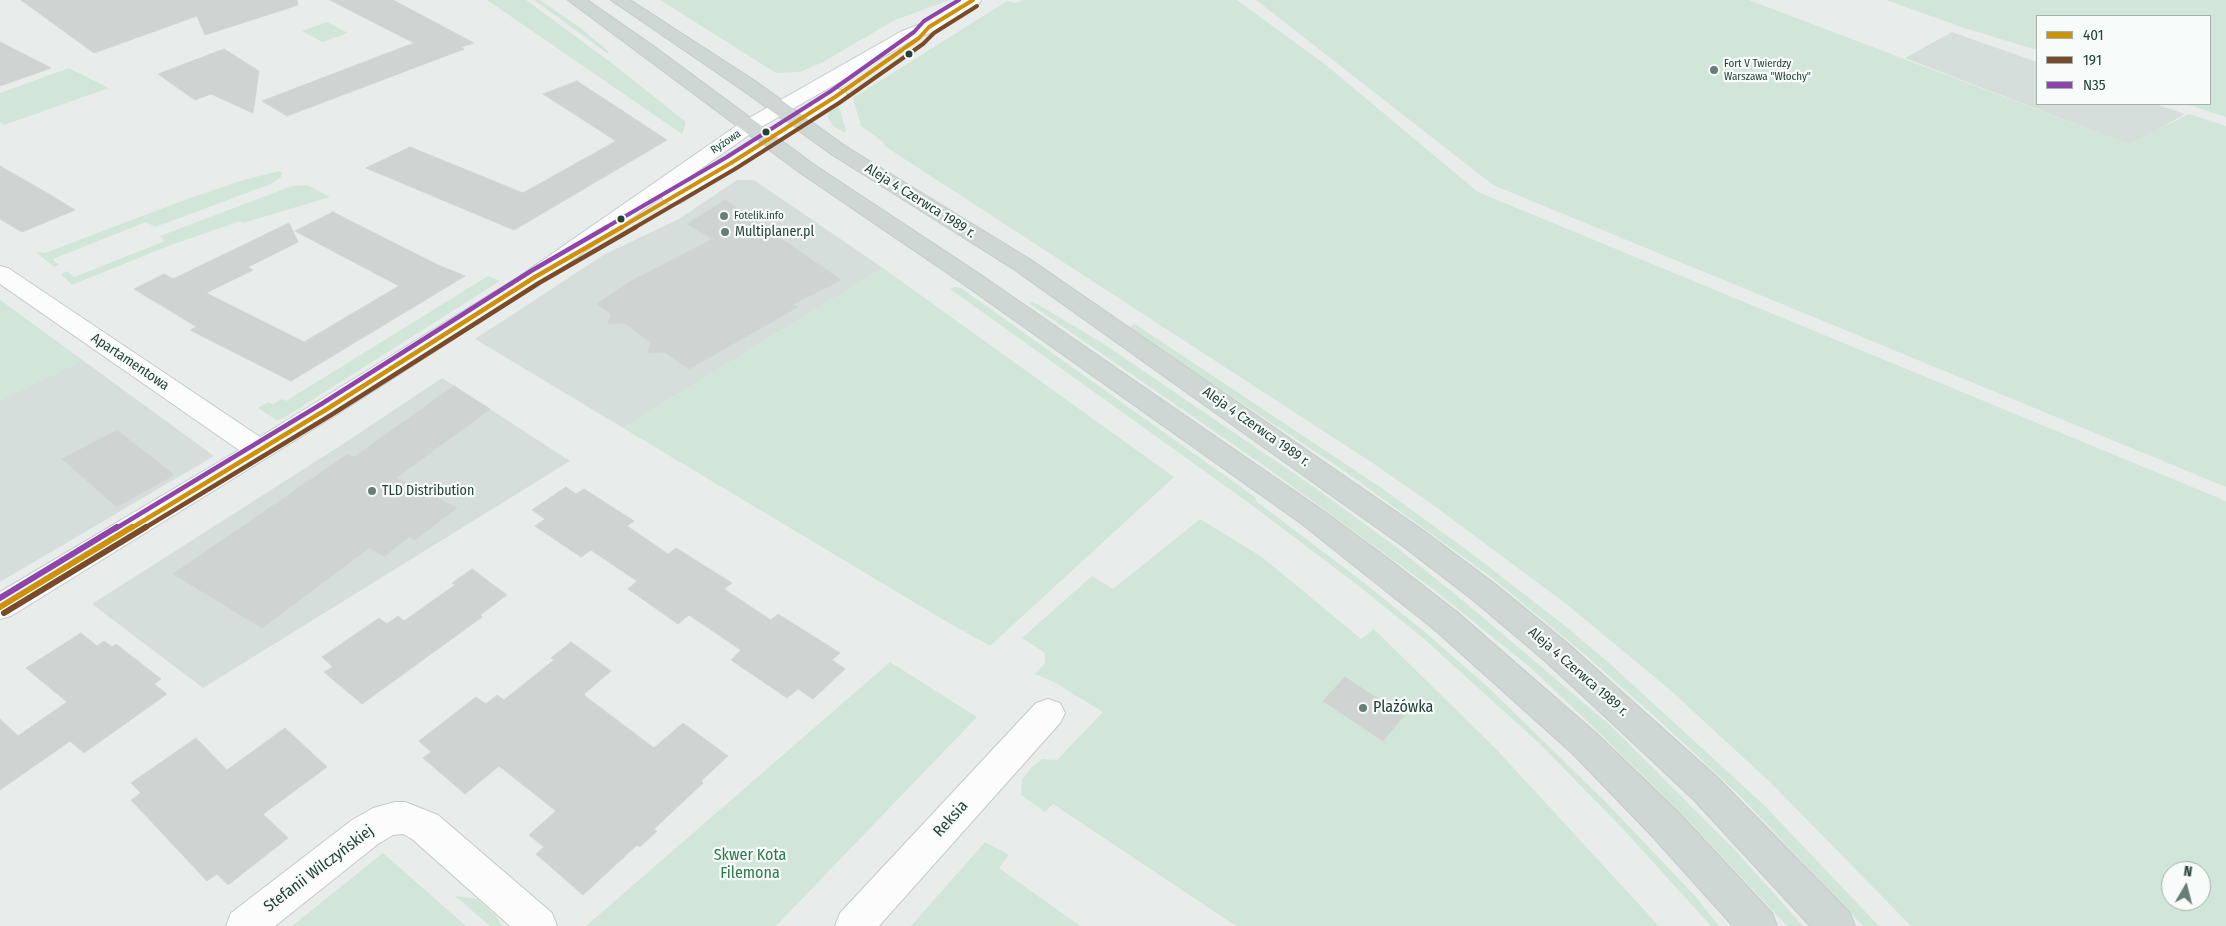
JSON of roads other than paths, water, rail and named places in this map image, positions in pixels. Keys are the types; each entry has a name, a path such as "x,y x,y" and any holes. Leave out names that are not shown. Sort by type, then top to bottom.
{"main road":[{"path":"576,0 758,132 1312,517 1446,621 1592,751 1666,825 1758,926"},
{"name":"Aleja 4 Czerwca 1989 r.","path":"619,0 838,150 1023,265 1414,539 1484,592 1555,651 1706,789 1836,926"}],"street":[{"name":"Ryżowa","path":"0,607 260,450 535,276 710,176 780,109 973,0"},
{"name":"Ryżowa","path":"758,132 797,121 897,54 919,38 928,27"},
{"name":"Apartamentowa","path":"0,273 260,450"},
{"name":"Reksia","path":"854,926 1048,713"},
{"name":"Stefanii Wilczyńskiej","path":"245,926 365,832 386,820 395,818 415,822 425,827 538,926"}],"place":[{"name":"Fort V Twierdzy Warszawa \"Włochy\"","path":"1714,70"},
{"name":"Fotelik.info","path":"724,216"},
{"name":"Multiplaner.pl","path":"725,232"},
{"name":"TLD Distribution","path":"372,491"},
{"name":"Plażówka","path":"1363,708"}],"park label":[{"name":"Skwer Kota Filemona","path":"750,865"}]}
